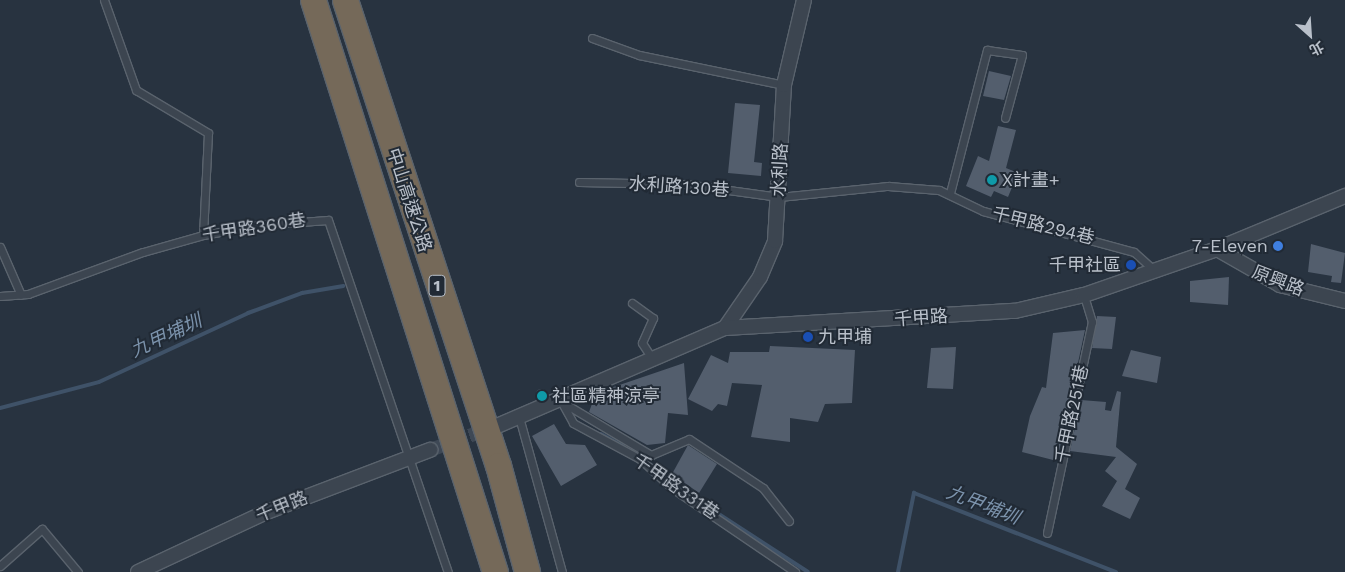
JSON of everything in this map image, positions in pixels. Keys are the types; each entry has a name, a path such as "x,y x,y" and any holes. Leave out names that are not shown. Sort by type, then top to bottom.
{"highway":[{"name":"中山高速公路","path":"313,0 495,572"},
{"name":"中山高速公路","path":"346,0 492,447 527,572"}],"street":[{"name":"水利路","path":"725,328 769,256 779,197 784,84 804,0"},
{"name":"千甲路","path":"497,426 562,401 725,328 1015,311 1084,295 1217,249 1345,196"},
{"name":"原興路","path":"1217,249 1280,285 1345,301"},
{"name":"千甲路","path":"138,572 264,513 430,450"}],"lane":[{"path":"104,0 136,90 208,132 204,235"},
{"path":"592,38 639,55 784,84"},
{"path":"950,193 987,50 1022,55 1004,118"},
{"name":"水利路130巷","path":"579,182 685,184 779,197"},
{"name":"千甲路294巷","path":"779,197 888,186 950,193 983,211 1134,252 1154,270"},
{"name":"千甲路360巷","path":"0,296 21,295 204,235 258,225 328,220 410,457"},
{"path":"0,247 21,295"},
{"name":"千甲路251巷","path":"1047,533 1092,322 1084,295"},
{"path":"632,303 653,318 642,343 653,360"},
{"path":"562,401 651,455 689,438 763,488 789,521"},
{"name":"千甲路331巷","path":"562,401 573,423 640,459 672,488 795,572"},
{"path":"519,417 562,572"},
{"path":"410,457 448,572"},
{"path":"0,566 42,529 78,572"}],"building":[{"path":"989,71 1011,76 1004,100 983,96"},
{"path":"735,103 760,105 754,162 762,163 761,176 728,173"},
{"name":"X計畫+","path":"998,126 1016,130 1006,168 1018,173 1008,197 994,191 991,197 966,186 978,156 989,161"},
{"path":"1311,244 1345,253 1341,283 1331,282 1332,276 1308,272"},
{"path":"1229,277 1228,305 1190,302 1190,281"},
{"path":"1097,316 1116,317 1112,349 1092,348"},
{"path":"1085,330 1057,461 1022,452 1030,416 1042,387 1046,388 1053,333"},
{"path":"770,346 855,350 852,403 825,404 818,422 790,418 790,442 751,437 762,385 732,383 727,406 718,404 712,411 688,399 711,355 728,363 730,352 769,352"},
{"path":"956,347 953,389 927,388 931,348"},
{"path":"1131,350 1161,357 1157,383 1122,376"},
{"path":"684,363 688,415 668,413 665,443 647,445 589,412 596,393"},
{"name":"社區精神涼亭","path":"539,389 543,389 546,394 545,398 539,399 536,396 536,392"},
{"path":"1117,391 1121,392 1116,447 1137,464 1125,489 1140,498 1130,519 1102,506 1117,481 1105,471 1116,457 1070,451 1081,400 1106,402 1105,410 1111,411"},
{"path":"554,424 566,444 585,445 597,465 561,486 532,436"},
{"path":"688,445 717,464 699,493 672,474"}],"waterway":[{"name":"九甲埔圳","path":"0,408 99,382 248,313 302,293 343,286"},
{"name":"九甲埔圳","path":"601,434 623,446"},
{"name":"九甲埔圳","path":"642,457 671,483 808,572"},
{"name":"九甲埔圳","path":"898,572 914,493 1116,572"}],"tunnel":[{"path":"430,450 491,428"}],"place":[{"name":"X計畫+","path":"992,180"},
{"name":"7-Eleven","path":"1278,246"},
{"name":"千甲社區","path":"1131,265"},
{"name":"九甲埔","path":"808,337"},
{"name":"社區精神涼亭","path":"542,396"}]}
